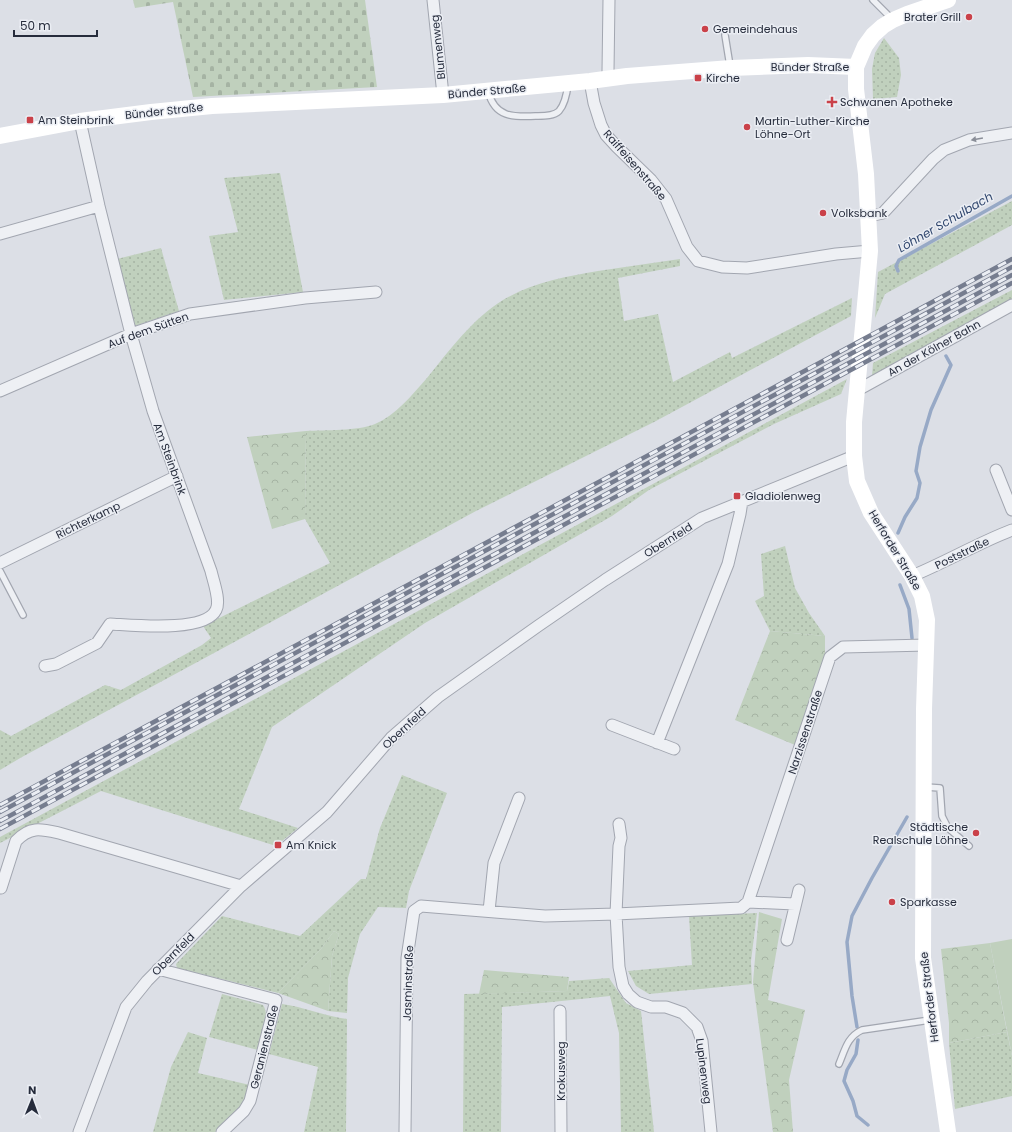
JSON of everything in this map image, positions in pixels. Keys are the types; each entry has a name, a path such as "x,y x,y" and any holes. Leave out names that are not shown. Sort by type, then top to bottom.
{"main road":[{"name":"Bünder Straße","path":"0,136 80,121 212,106 443,95 590,82 660,73 731,68 808,65 856,67 865,46 873,35 893,20 948,0"},
{"name":"Herforder Straße","path":"856,67 856,88 866,174 870,251 856,391 854,456 857,481 871,513 912,576 922,596 927,620 922,958 947,1132"}],"street":[{"name":"Blumenweg","path":"433,0 443,95"},
{"path":"609,0 609,79"},
{"name":"Raiffeisenstraße","path":"590,82 594,103 606,135 651,180 666,199 686,247 698,261 722,267 747,268 836,254 870,251"},
{"name":"Am Steinbrink","path":"45,666 56,664 97,643 110,624 178,626 199,622 210,616 216,610 216,589 211,571 153,411 131,334 99,206 80,121"},
{"path":"869,216 883,213 933,159 944,150 968,140 1012,133"},
{"path":"0,234 99,206"},
{"name":"Auf dem Sütten","path":"0,392 131,334 190,314 305,298 376,292"},
{"name":"An der Kölner Bahn","path":"856,391 1012,305"},
{"name":"Obernfeld","path":"79,1132 126,1007 158,969 241,886 327,812 391,738 438,697 605,580 702,518 854,456"},
{"path":"996,470 1012,510"},
{"name":"Richterkamp","path":"0,563 177,476"},
{"path":"656,743 728,564 742,502"},
{"name":"Poststraße","path":"912,576 1012,530"},
{"name":"Narzissenstraße","path":"745,905 830,657 843,646 927,645"},
{"path":"612,725 674,749"},
{"path":"489,911 494,863 519,798"},
{"path":"616,914 621,838 619,824"},
{"path":"1,888 16,841 21,836 40,829 59,833 241,886"},
{"path":"787,940 799,890"},
{"path":"745,905 795,904"},
{"name":"Jasminstraße","path":"404,1132 407,958 414,911 420,906 545,916 616,914 745,905"},
{"name":"Lupinenweg","path":"616,914 619,967 623,986 628,994 637,1002 652,1007 666,1007 683,1013 697,1027 702,1041 711,1132"},
{"name":"Geranienstraße","path":"158,969 276,1000 250,1101 244,1111 222,1132"},
{"name":"Krokusweg","path":"560,1010 561,1132"}],"lane":[{"path":"876,1 893,20"},
{"path":"725,35 731,68"},
{"path":"488,91 490,99 496,107 506,114 514,117 551,115 559,111 564,102 568,92 568,84"},
{"path":"0,571 23,615"},
{"path":"924,787 940,788 942,816 948,828 969,846"},
{"path":"839,1064 848,1041 854,1034 862,1030 931,1020"}],"green space":[{"path":"133,0 365,0 377,87 193,97 173,2 135,8"},
{"path":"884,38 899,58 901,75 897,97 873,99 872,69 875,53"},
{"path":"280,173 303,292 224,300 209,236 238,232 224,178"},
{"path":"1012,201 1012,225 885,294 875,318 878,272"},
{"path":"161,248 179,311 135,326 117,259"},
{"path":"680,259 680,266 618,278 624,321 658,314 673,382 730,352 732,358 852,298 851,316 656,421 476,511 0,770 0,730 11,736 105,685 121,690 202,645 211,638 203,626 330,563 305,519 306,431 360,428 383,420 397,410 416,391 453,346 481,316 514,294 538,284 561,278"},
{"path":"1012,290 1012,299 872,376 873,363"},
{"path":"847,379 841,394 774,424 649,490 612,516 425,623 272,727 239,809 298,828 276,846 101,791 0,843 0,837"},
{"path":"306,431 305,519 272,529 247,437"},
{"path":"785,546 795,588 809,613 825,636 770,631 755,601 764,596 761,554"},
{"path":"770,631 825,636 825,653 795,745 735,720"},
{"path":"402,775 447,793 409,891 406,908 378,907 360,934 348,978 347,1013 328,1011 332,956 339,934 334,931 321,949 278,993 177,968 176,964 222,916 300,936 361,879 366,879 380,828"},
{"path":"759,912 782,919 768,1000 805,1010 789,1080 793,1132 773,1132 753,982"},
{"path":"757,913 751,961 752,984 649,994 636,986 628,971 692,965 689,916"},
{"path":"334,931 339,934 332,956 328,1011 278,993 321,949"},
{"path":"1012,939 1012,1056 990,943"},
{"path":"990,943 1007,1032 949,1043 949,1023 941,949"},
{"path":"484,970 569,977 567,991 479,994"},
{"path":"609,978 626,1003 641,1011 654,1132 621,1132 619,1033 610,996 502,1007 501,1132 463,1132 464,994 567,991 569,981"},
{"path":"222,994 263,1005 266,1021 258,1050 209,1037"},
{"path":"282,1004 347,1019 346,1132 304,1132 318,1067 269,1054"},
{"path":"188,1032 207,1038 198,1073 250,1085 243,1107 215,1132 153,1132 171,1067"},
{"path":"1007,1032 1012,1056 1012,1096 955,1109 949,1043"}],"waterway":[{"name":"Löhner Schulbach","path":"898,271 896,266 899,260 1012,196"},
{"name":"Löhner Schulbach","path":"898,533 905,517 917,498 920,483 916,471 920,447 931,410 951,365 946,356"},
{"path":"900,585 909,609 912,638"},
{"path":"857,1027 852,996 847,942 852,916 907,817"},
{"name":"Löhner Schulbach","path":"858,1040 856,1054 847,1070 844,1081 853,1101 857,1116 868,1125"}],"railway":[{"path":"0,805 1012,259"},
{"path":"0,812 1012,267"},
{"path":"0,821 1012,275"},
{"path":"0,829 1012,283"}],"place":[{"name":"Brater Grill","path":"969,17"},
{"name":"Gemeindehaus","path":"705,29"},
{"name":"Kirche","path":"698,78"},
{"name":"Schwanen Apotheke","path":"832,102"},
{"name":"Am Steinbrink","path":"30,120"},
{"name":"Martin-Luther-Kirche Löhne-Ort","path":"747,127"},
{"name":"Volksbank","path":"823,213"},
{"name":"Gladiolenweg","path":"737,496"},
{"name":"Städtische Realschule Löhne","path":"976,833"},
{"name":"Am Knick","path":"278,845"},
{"name":"Sparkasse","path":"892,902"}]}
